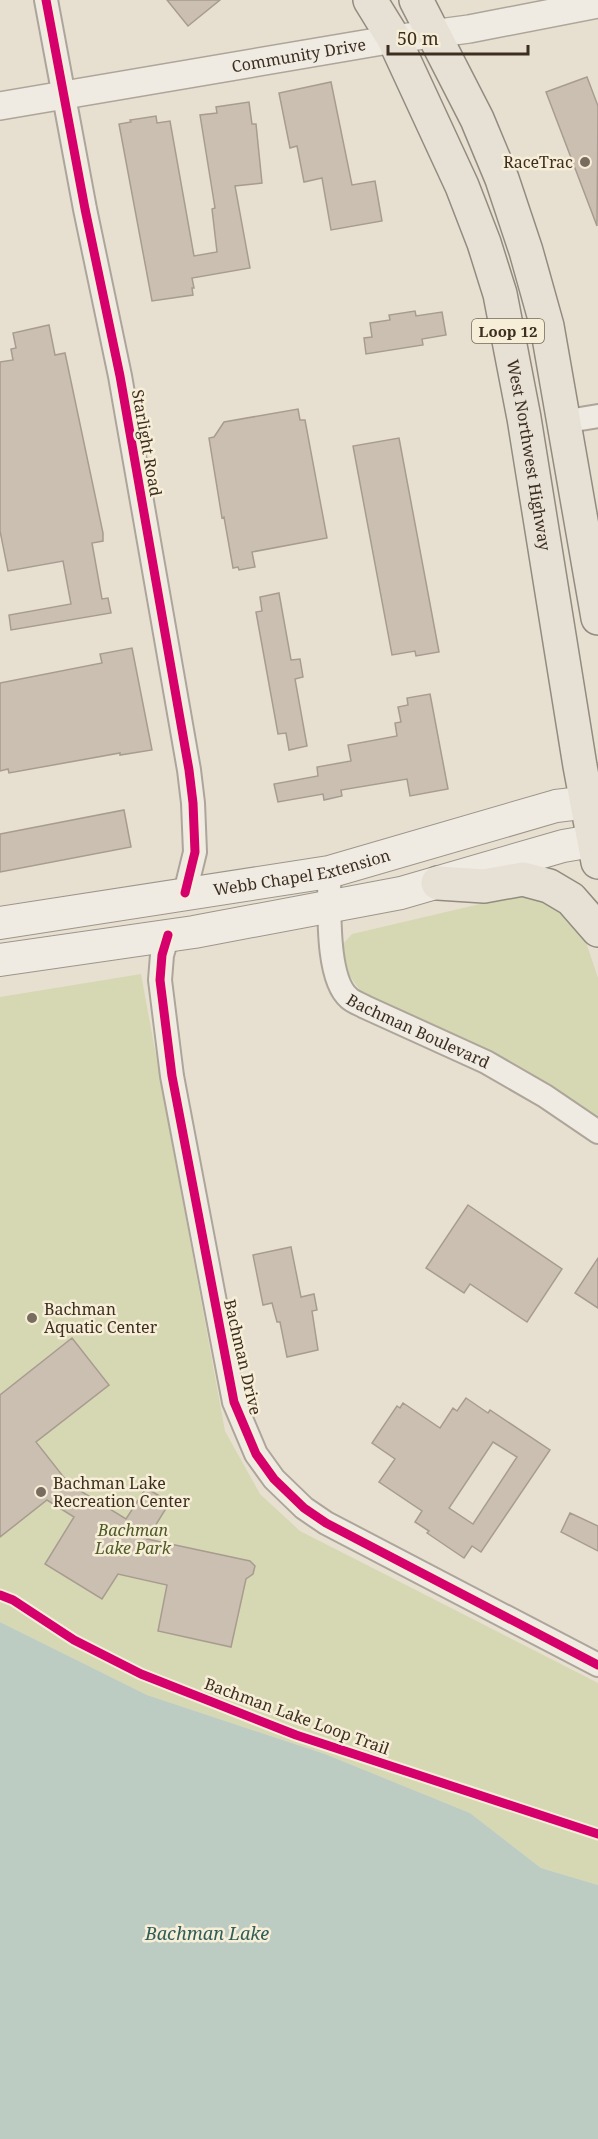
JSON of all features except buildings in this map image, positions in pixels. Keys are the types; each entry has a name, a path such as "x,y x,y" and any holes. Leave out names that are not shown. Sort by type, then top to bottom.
{"main road":[{"name":"West Northwest Highway","path":"370,0 394,39 462,186 484,243 500,294 592,801 597,848"},
{"name":"Loop 12","path":"416,0 477,119 514,214 547,326 598,618"},
{"path":"524,418 538,424 546,436 561,512 582,533"},
{"name":"Webb Chapel Extension","path":"0,923 329,872 556,806 592,801"},
{"path":"0,960 168,935 401,893 563,846 597,848"},
{"path":"438,883 484,886 523,879 549,886 571,899 598,930"},
{"path":"168,935 185,893"}],"street":[{"name":"Starlight Road","path":"46,0 120,376 189,770 195,852 185,893"},
{"name":"Community Drive","path":"0,106 433,34 598,4"},
{"path":"562,422 598,416"},
{"name":"Bachman Boulevard","path":"329,872 330,938 336,979 347,997 486,1062 545,1096 598,1132"},
{"name":"Bachman Drive","path":"168,935 162,955 160,980 172,1076 234,1402 256,1454 281,1486 304,1508 326,1523 598,1665"}],"green space":[{"path":"514,896 539,899 565,913 584,936 598,978 598,1121 364,996 349,975 342,945 352,934"},
{"name":"Bachman Lake Park","path":"141,974 225,1431 260,1494 300,1531 598,1683 598,1885 541,1868 470,1813 325,1754 147,1695 0,1622 0,997"}],"water":[{"name":"Bachman Lake","path":"0,1622 147,1695 325,1754 470,1813 541,1868 598,1885 598,2139 0,2139"}],"cycle path":[{"path":"46,0 85,209 120,376 189,770 195,852 185,893"},
{"path":"168,935 162,955 160,980 172,1076 234,1402 256,1454 274,1479 304,1508 326,1523 598,1665"},
{"name":"Bachman Lake Loop Trail","path":"0,1595 13,1600 74,1640 141,1674 296,1735 598,1834"}],"place":[{"name":"RaceTrac","path":"585,162"},
{"name":"Bachman Aquatic Center","path":"32,1318"},
{"name":"Bachman Lake Recreation Center","path":"41,1492"}]}
